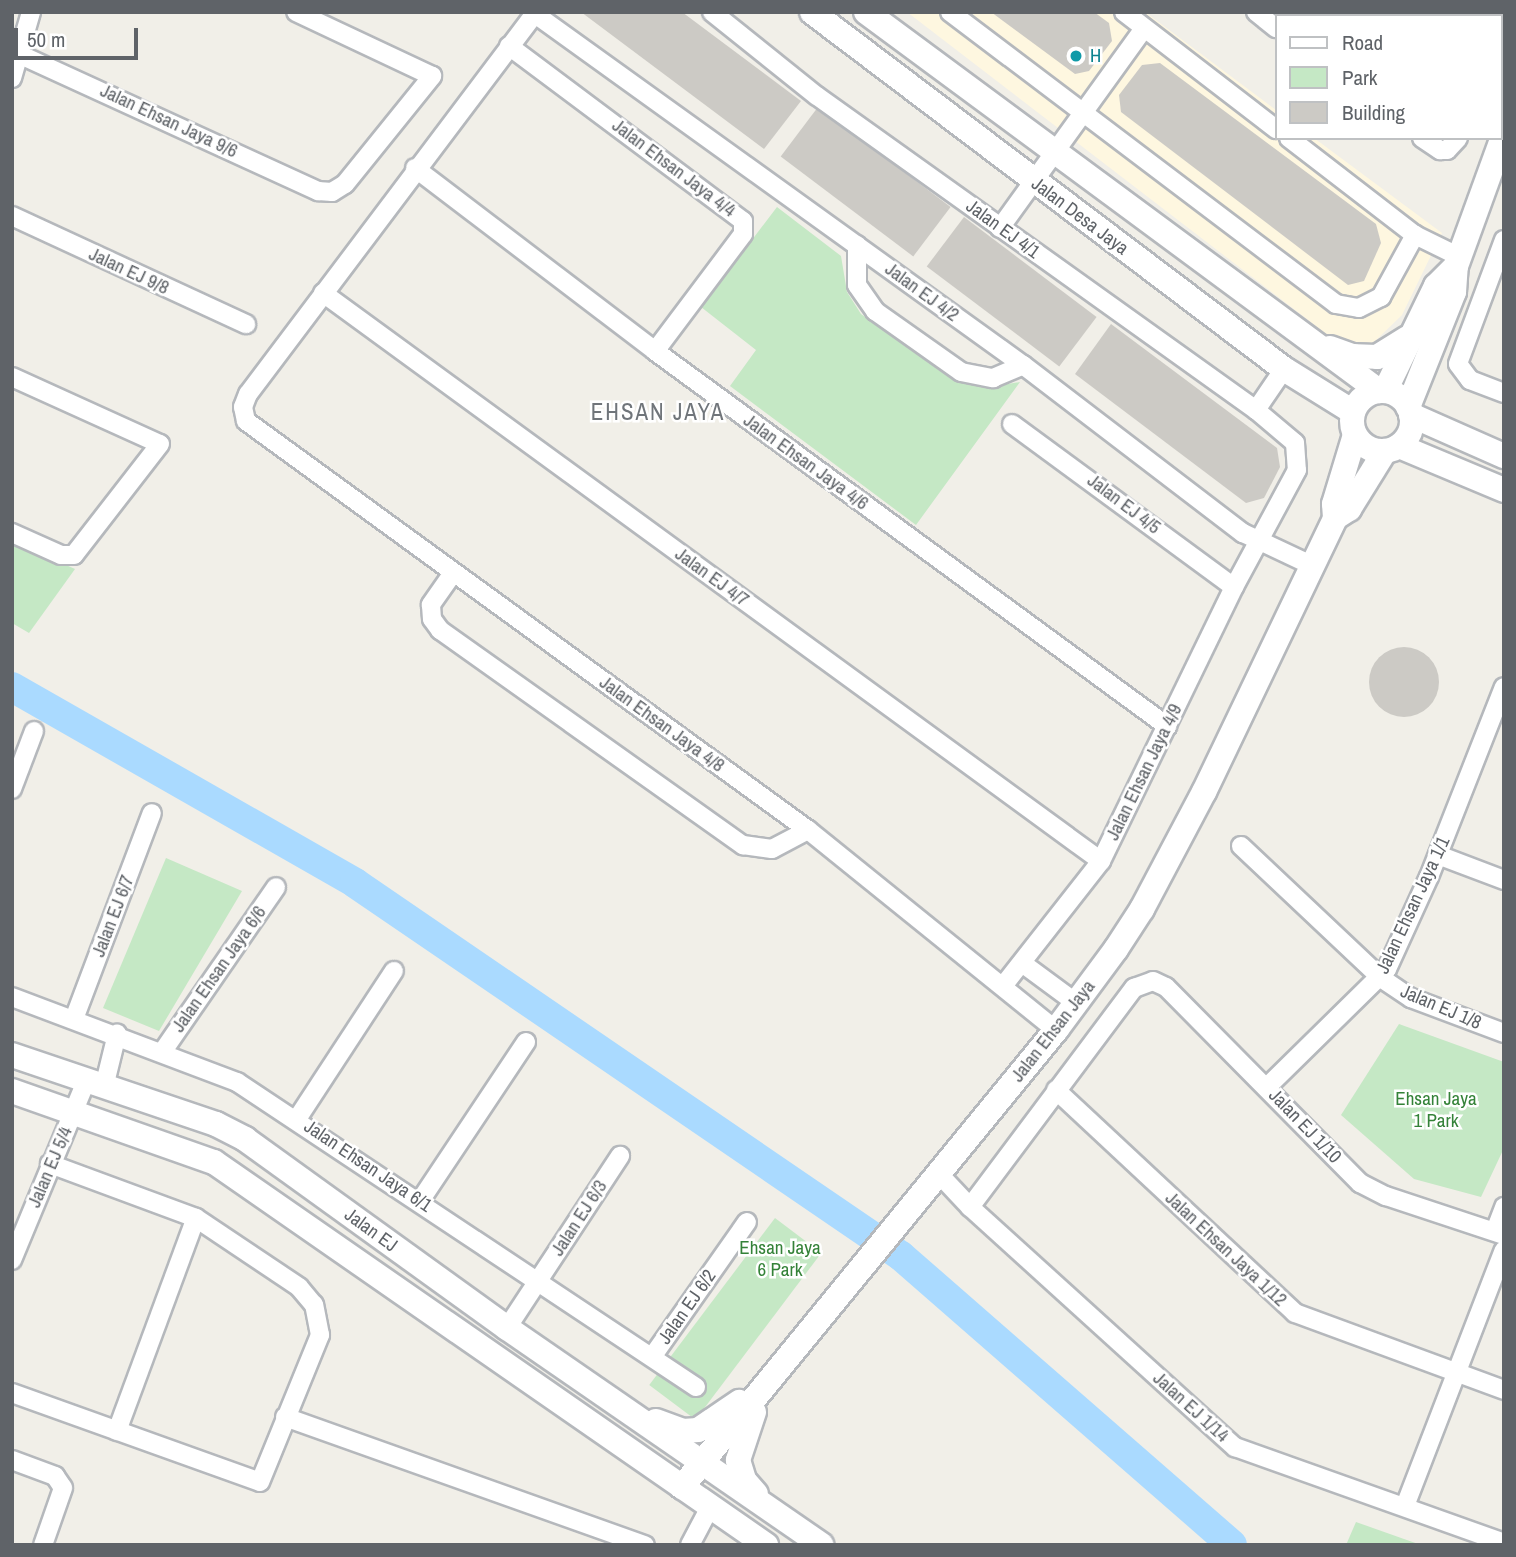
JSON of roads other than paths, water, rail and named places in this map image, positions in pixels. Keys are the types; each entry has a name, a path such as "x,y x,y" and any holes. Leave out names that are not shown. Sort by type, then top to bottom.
{"main road":[{"name":"Jalan Desa Jaya","path":"812,12 1221,320 1354,424"},
{"name":"Jalan Desa Jaya","path":"866,12 1244,295 1382,391"},
{"path":"1392,449 1408,436 1410,411 1454,292 1458,262 1502,140"},
{"path":"1458,262 1436,286 1382,391 1360,400 1354,424 1367,448 1392,449 1504,490"},
{"path":"1221,320 1244,295"},
{"path":"1303,338 1369,358 1383,355 1408,338"},
{"path":"1382,391 1410,411 1504,456"},
{"name":"Jalan Ehsan Jaya","path":"1335,518 1334,504 1354,424"},
{"name":"Jalan Ehsan Jaya","path":"682,1486 1056,1030 1142,909 1335,518 1349,509 1392,449"},
{"name":"Jalan EJ","path":"12,1055 229,1130 507,1328 635,1414 774,1513"},
{"name":"Jalan EJ","path":"12,1091 214,1162 766,1545"},
{"path":"635,1414 683,1431 698,1430 770,1381"},
{"path":"770,1381 738,1460 744,1480 774,1513 821,1545"}],"street":[{"path":"12,78 16,52 31,12"},
{"name":"Jalan Ehsan Jaya 9/6","path":"16,52 318,191 332,192 345,184 432,76 296,12"},
{"name":"Jalan EJ 4/1","path":"712,12 817,96 1256,410 1295,443"},
{"path":"950,12 1343,307 1367,306 1381,297 1415,235"},
{"path":"1124,12 1274,127"},
{"path":"1256,12 1274,26"},
{"path":"323,293 535,13"},
{"name":"Jalan EJ 4/2","path":"535,13 1023,365 1243,533 1311,565"},
{"path":"1000,228 1144,27"},
{"name":"Jalan Ehsan Jaya 4/4","path":"509,46 743,221 743,234 655,351"},
{"path":"1292,140 1415,235 1458,262"},
{"path":"1425,140 1440,150 1447,150 1456,140"},
{"name":"Jalan Ehsan Jaya 4/6","path":"415,169 655,351 1167,726"},
{"name":"Jalan EJ 9/8","path":"12,216 246,324"},
{"path":"1504,240 1458,364 1469,380 1504,393"},
{"path":"857,245 856,285 875,311 961,372 993,377 1023,365"},
{"name":"Jalan Ehsan Jaya 4/8","path":"323,293 244,400 246,421 808,831 1056,1030"},
{"name":"Jalan EJ 4/7","path":"323,293 1101,860"},
{"path":"1256,410 1284,369"},
{"path":"12,377 160,444 77,552 61,555 12,533"},
{"name":"Jalan EJ 4/5","path":"1012,424 1234,587"},
{"name":"Jalan Ehsan Jaya 4/9","path":"1003,986 1101,860 1234,587 1261,542 1297,470 1295,443"},
{"path":"453,573 431,605 432,619 440,630 743,845 772,849 808,831"},
{"name":"Jalan Ehsan Jaya 1/1","path":"1267,1087 1381,978 1497,722 1504,687"},
{"path":"12,789 34,731"},
{"name":"Jalan EJ 6/7","path":"74,1019 152,813"},
{"name":"Jalan EJ 1/8","path":"1241,846 1381,978 1412,998 1504,1034"},
{"path":"1438,855 1504,880"},
{"name":"Jalan Ehsan Jaya 6/6","path":"163,1051 276,887"},
{"path":"1022,963 1076,1003"},
{"path":"297,1119 394,971"},
{"name":"Jalan EJ 1/10","path":"1056,1090 1134,988 1146,981 1167,987 1360,1183 1386,1196 1499,1233"},
{"name":"Jalan Ehsan Jaya 6/1","path":"12,997 163,1051 237,1082 297,1119 696,1387"},
{"name":"Jalan EJ 5/4","path":"12,1260 72,1114 95,1084 117,1034"},
{"path":"420,1201 526,1042"},
{"path":"970,1207 1056,1090"},
{"name":"Jalan Ehsan Jaya 1/12","path":"1056,1090 1295,1313 1504,1390"},
{"name":"Jalan EJ 6/3","path":"507,1328 620,1156"},
{"path":"12,1393 260,1482 320,1335 314,1305 299,1287 196,1218 50,1164"},
{"name":"Jalan EJ 1/14","path":"938,1172 970,1207 1235,1447 1504,1543"},
{"path":"1499,1233 1504,1208"},
{"path":"117,1431 196,1218"},
{"name":"Jalan EJ 6/2","path":"652,1357 747,1222"},
{"path":"1405,1506 1504,1250"},
{"path":"285,1416 645,1545"},
{"path":"12,1460 55,1476 63,1488 43,1545"},
{"path":"690,1545 709,1507"}],"waterway":[{"path":"12,687 355,883 901,1256 1232,1545"}],"place":[{"name":"H","path":"1076,56"}],"district":[{"name":"EHSAN JAYA","path":"658,412"}],"park label":[{"name":"Ehsan Jaya 1 Park","path":"1436,1110"},
{"name":"Ehsan Jaya 6 Park","path":"780,1259"}]}
